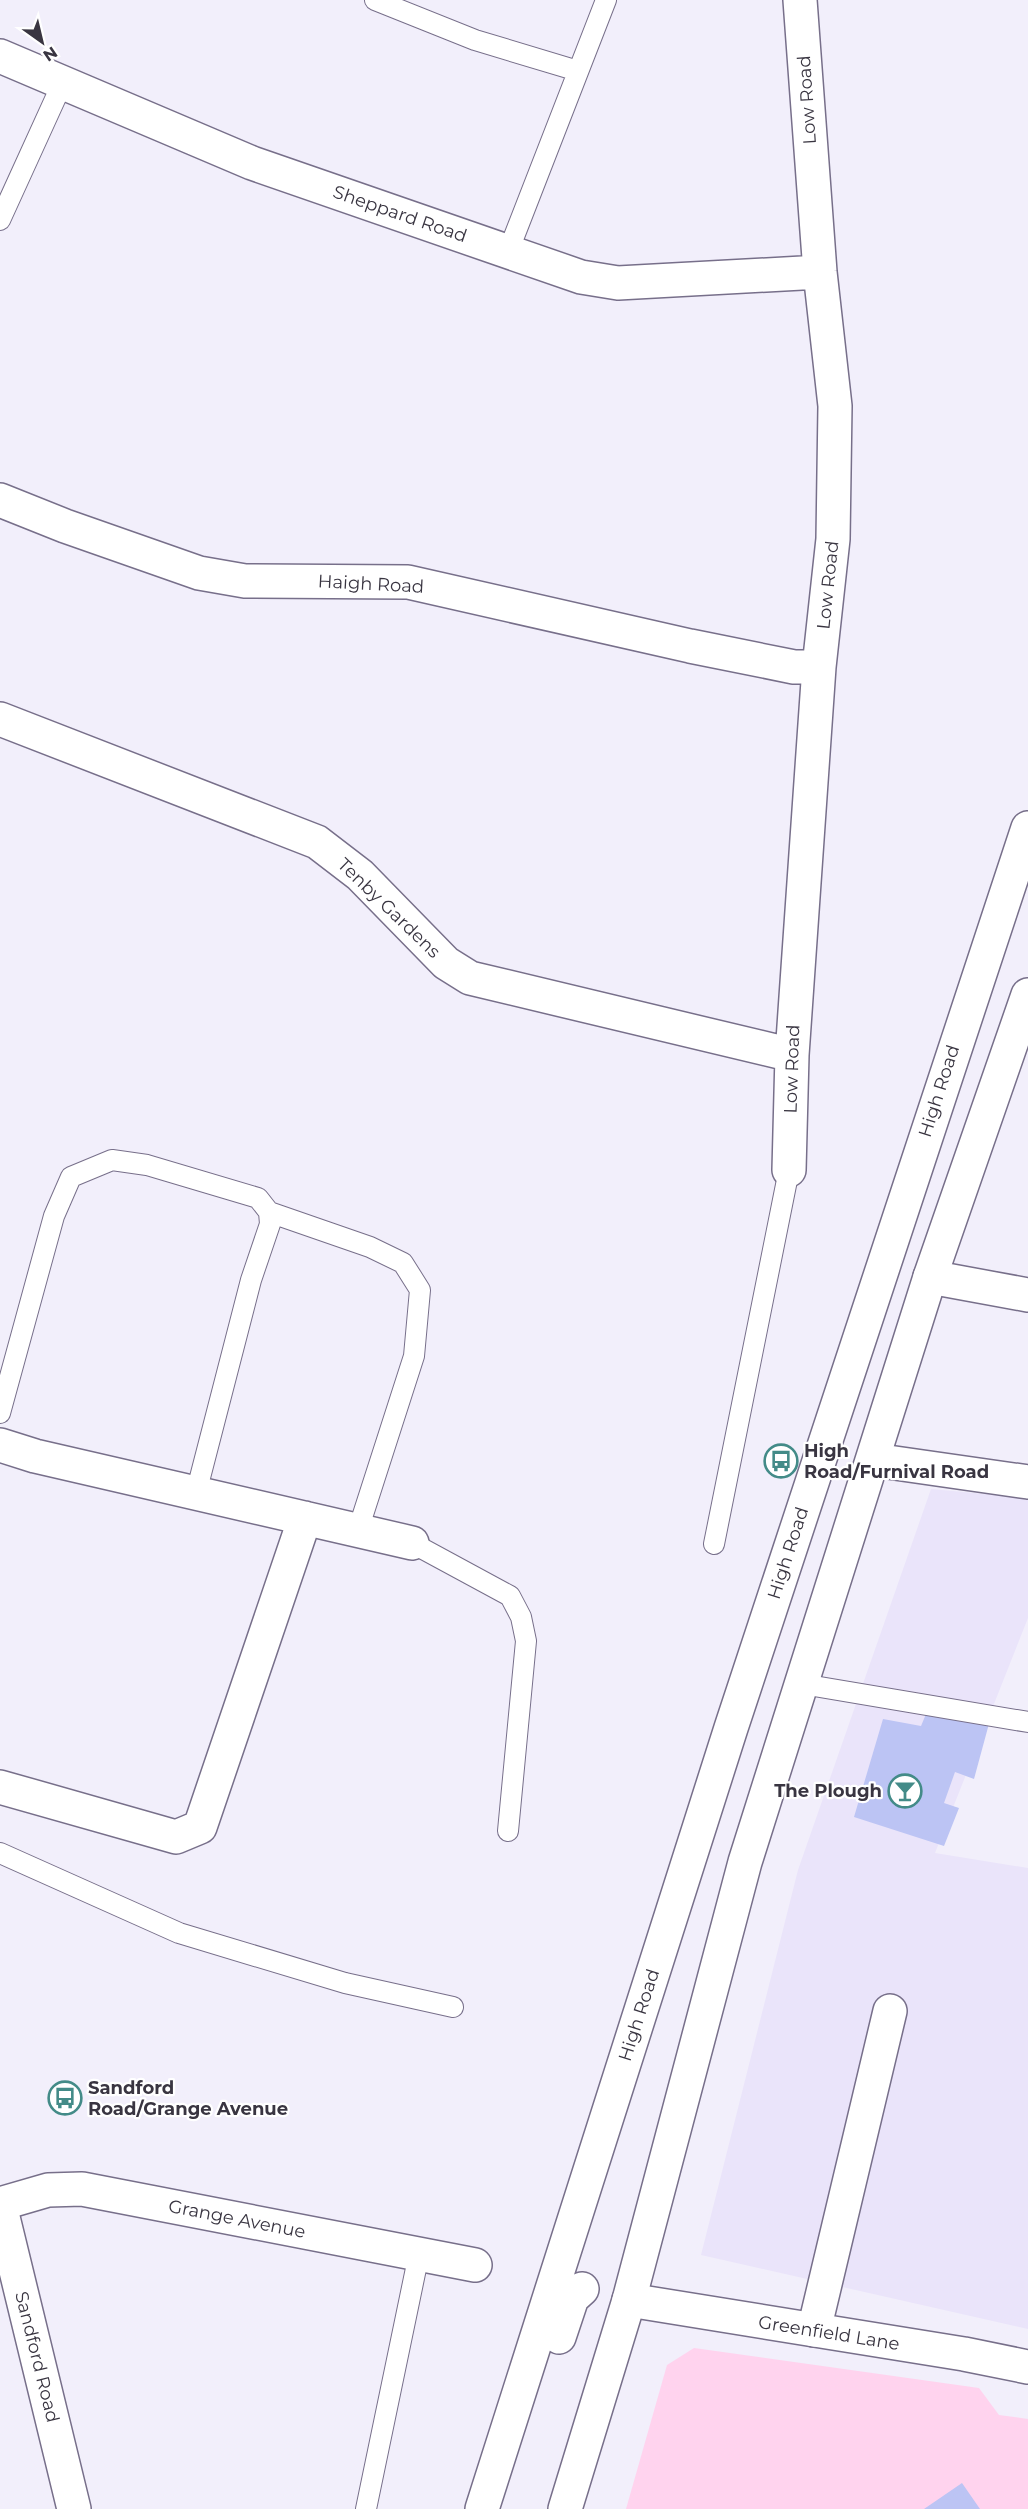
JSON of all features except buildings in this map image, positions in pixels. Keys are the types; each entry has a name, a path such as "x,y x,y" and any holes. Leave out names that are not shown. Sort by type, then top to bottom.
{"street":[{"name":"Low Road","path":"789,1170 792,1055 819,668 833,539 835,418 820,272 800,0"},
{"name":"Sheppard Road","path":"0,56 252,163 581,278 618,283 820,272"},
{"name":"Haigh Road","path":"0,500 65,526 199,573 245,581 408,582 690,646 794,667 819,668"},
{"name":"Tenby Gardens","path":"0,719 317,842 360,875 446,963 470,978 792,1055"},
{"name":"High Road","path":"482,2509 731,1728 1028,828"},
{"path":"565,2509 629,2300 746,1862 930,1277 1028,996"},
{"path":"930,1277 1028,1295"},
{"path":"0,1445 35,1456 412,1543"},
{"path":"874,1460 1028,1482"},
{"path":"0,1787 176,1837 200,1827 305,1518"},
{"path":"814,2330 890,2011"},
{"name":"Grange Avenue","path":"0,2205 48,2190 82,2189 475,2265"},
{"name":"Sandford Road","path":"0,2205 74,2509"},
{"path":"566,2246 582,2289"},
{"path":"582,2289 629,2300"},
{"path":"505,2509 572,2298 582,2289"},
{"name":"Greenfield Lane","path":"629,2300 964,2354 1028,2367"}],"lane":[{"path":"375,0 474,40 578,71"},
{"path":"508,252 606,0"},
{"path":"0,220 62,84"},
{"path":"0,1413 54,1216 71,1178 112,1160 147,1165 258,1198 269,1212 370,1247 403,1263 420,1290 414,1356 358,1530"},
{"path":"714,1544 789,1170"},
{"path":"196,1493 251,1280 270,1224 269,1212"},
{"path":"412,1543 510,1596 520,1617 526,1641 508,1831"},
{"path":"802,1684 1028,1722"},
{"path":"0,1853 179,1933 345,1983 453,2007"},
{"path":"366,2509 419,2254"}],"shaded area":[{"path":"931,1489 1028,1498 1028,1618 935,1853 1028,1868 1028,2329 701,2255 798,1870"},
{"path":"694,2348 979,2388 999,2415 1028,2419 1028,2509 626,2509 667,2365"}],"place":[{"name":"High Road/Furnival Road","path":"781,1461"},
{"name":"The Plough","path":"905,1791"},
{"name":"Sandford Road/Grange Avenue","path":"65,2098"}]}
